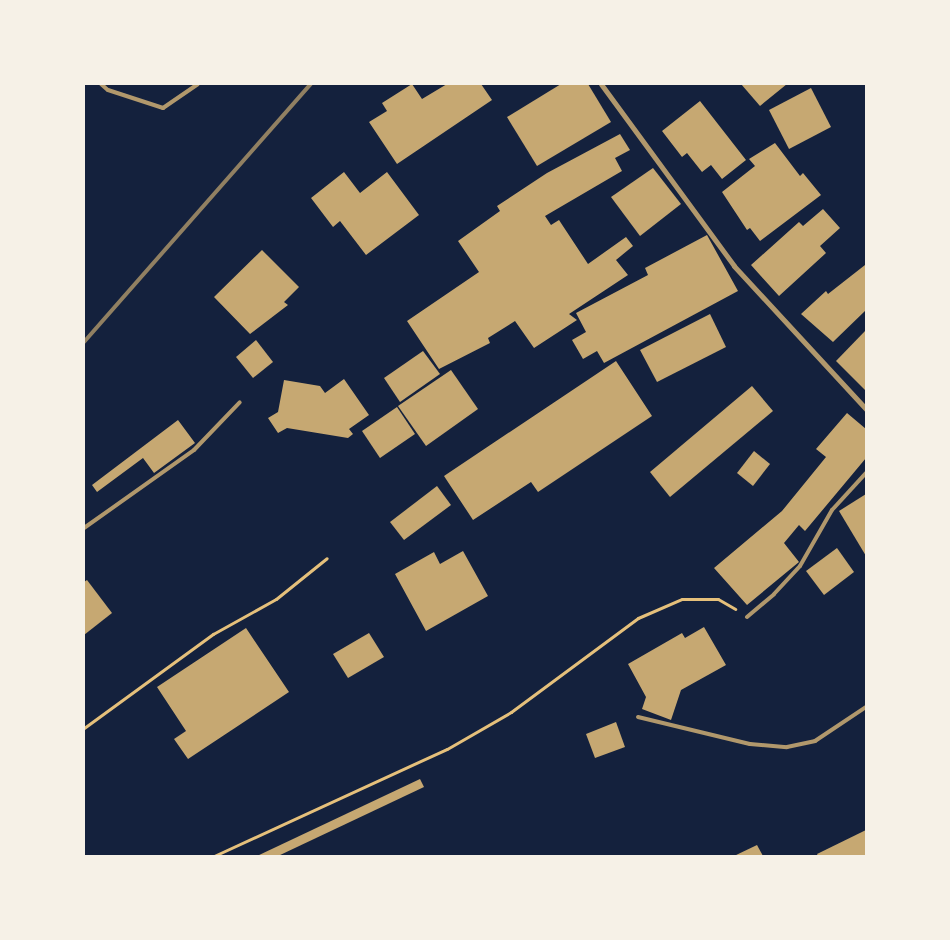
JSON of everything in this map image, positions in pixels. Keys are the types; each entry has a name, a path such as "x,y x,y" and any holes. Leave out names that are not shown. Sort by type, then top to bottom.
{"street":[{"path":"601,84 734,266 866,410"}],"lane":[{"path":"101,84 108,90 163,108 198,84"},
{"path":"84,528 194,450 240,402"},
{"path":"747,617 774,594 800,566 832,510 866,473"},
{"path":"638,717 750,744 787,747 821,738 866,707"}],"path":[{"path":"84,728 213,634 276,599 327,558"},
{"path":"214,856 447,750 511,712 638,618 682,599 718,599 747,617"}],"building":[{"path":"412,84 422,99 447,84 481,84 492,100 397,164 369,122 387,111 382,103"},
{"path":"561,84 588,84 611,122 537,166 507,117"},
{"path":"741,84 787,84 760,106"},
{"path":"811,88 831,127 789,149 769,110"},
{"path":"700,101 746,160 722,179 711,165 702,172 687,153 682,157 662,131"},
{"path":"620,134 630,150 615,158 622,171 545,216 551,225 559,220 588,264 626,237 633,246 616,260 628,275 569,314 577,320 534,348 515,321 488,338 490,343 439,369 407,321 479,272 458,241 500,211 497,206 547,173"},
{"path":"775,143 800,176 803,173 821,195 760,241 750,228 747,230 722,192 755,166 749,159"},
{"path":"653,168 681,204 640,236 611,197"},
{"path":"344,172 360,193 387,172 419,215 366,255 340,221 333,227 311,198"},
{"path":"823,209 840,228 820,246 826,253 779,296 751,265 799,222 803,226"},
{"path":"707,235 738,291 604,363 597,351 583,359 572,340 586,332 576,313 648,275 645,268"},
{"path":"262,250 299,287 284,302 288,305 250,334 214,297"},
{"path":"865,265 866,310 833,342 801,314 826,291 828,294"},
{"path":"710,314 726,347 657,382 640,350"},
{"path":"866,330 866,391 836,361"},
{"path":"256,340 273,362 253,378 236,357"},
{"path":"423,351 440,374 400,402 384,378"},
{"path":"616,361 652,416 538,492 531,482 473,520 444,476"},
{"path":"451,370 478,409 426,446 398,406"},
{"path":"344,379 369,415 349,429 353,434 348,438 287,428 278,433 268,418 278,412 284,380 320,386 325,393"},
{"path":"752,386 773,411 670,497 650,472"},
{"path":"397,407 415,434 380,458 362,431"},
{"path":"847,413 866,429 866,458 805,531 799,525 784,543 799,562 747,605 714,568 782,511 826,457 816,449"},
{"path":"178,420 195,443 154,473 143,458 97,492 92,485"},
{"path":"754,451 770,464 753,486 737,473"},
{"path":"437,486 451,505 404,540 390,522"},
{"path":"866,494 866,556 839,511"},
{"path":"837,548 854,572 824,595 806,571"},
{"path":"463,551 488,596 426,631 395,574 434,552 440,564"},
{"path":"87,580 112,613 84,635 84,582"},
{"path":"704,627 726,665 681,690 671,720 642,709 646,697 628,664 682,633 685,638"},
{"path":"246,628 289,692 188,759 174,739 186,731 157,687"},
{"path":"369,633 384,657 348,678 333,654"},
{"path":"616,722 625,747 595,758 586,734"},
{"path":"420,779 424,787 278,856 257,856"},
{"path":"866,830 866,856 818,856 817,854"},
{"path":"757,845 763,856 734,856"}],"railway":[{"path":"84,342 311,84"}]}
